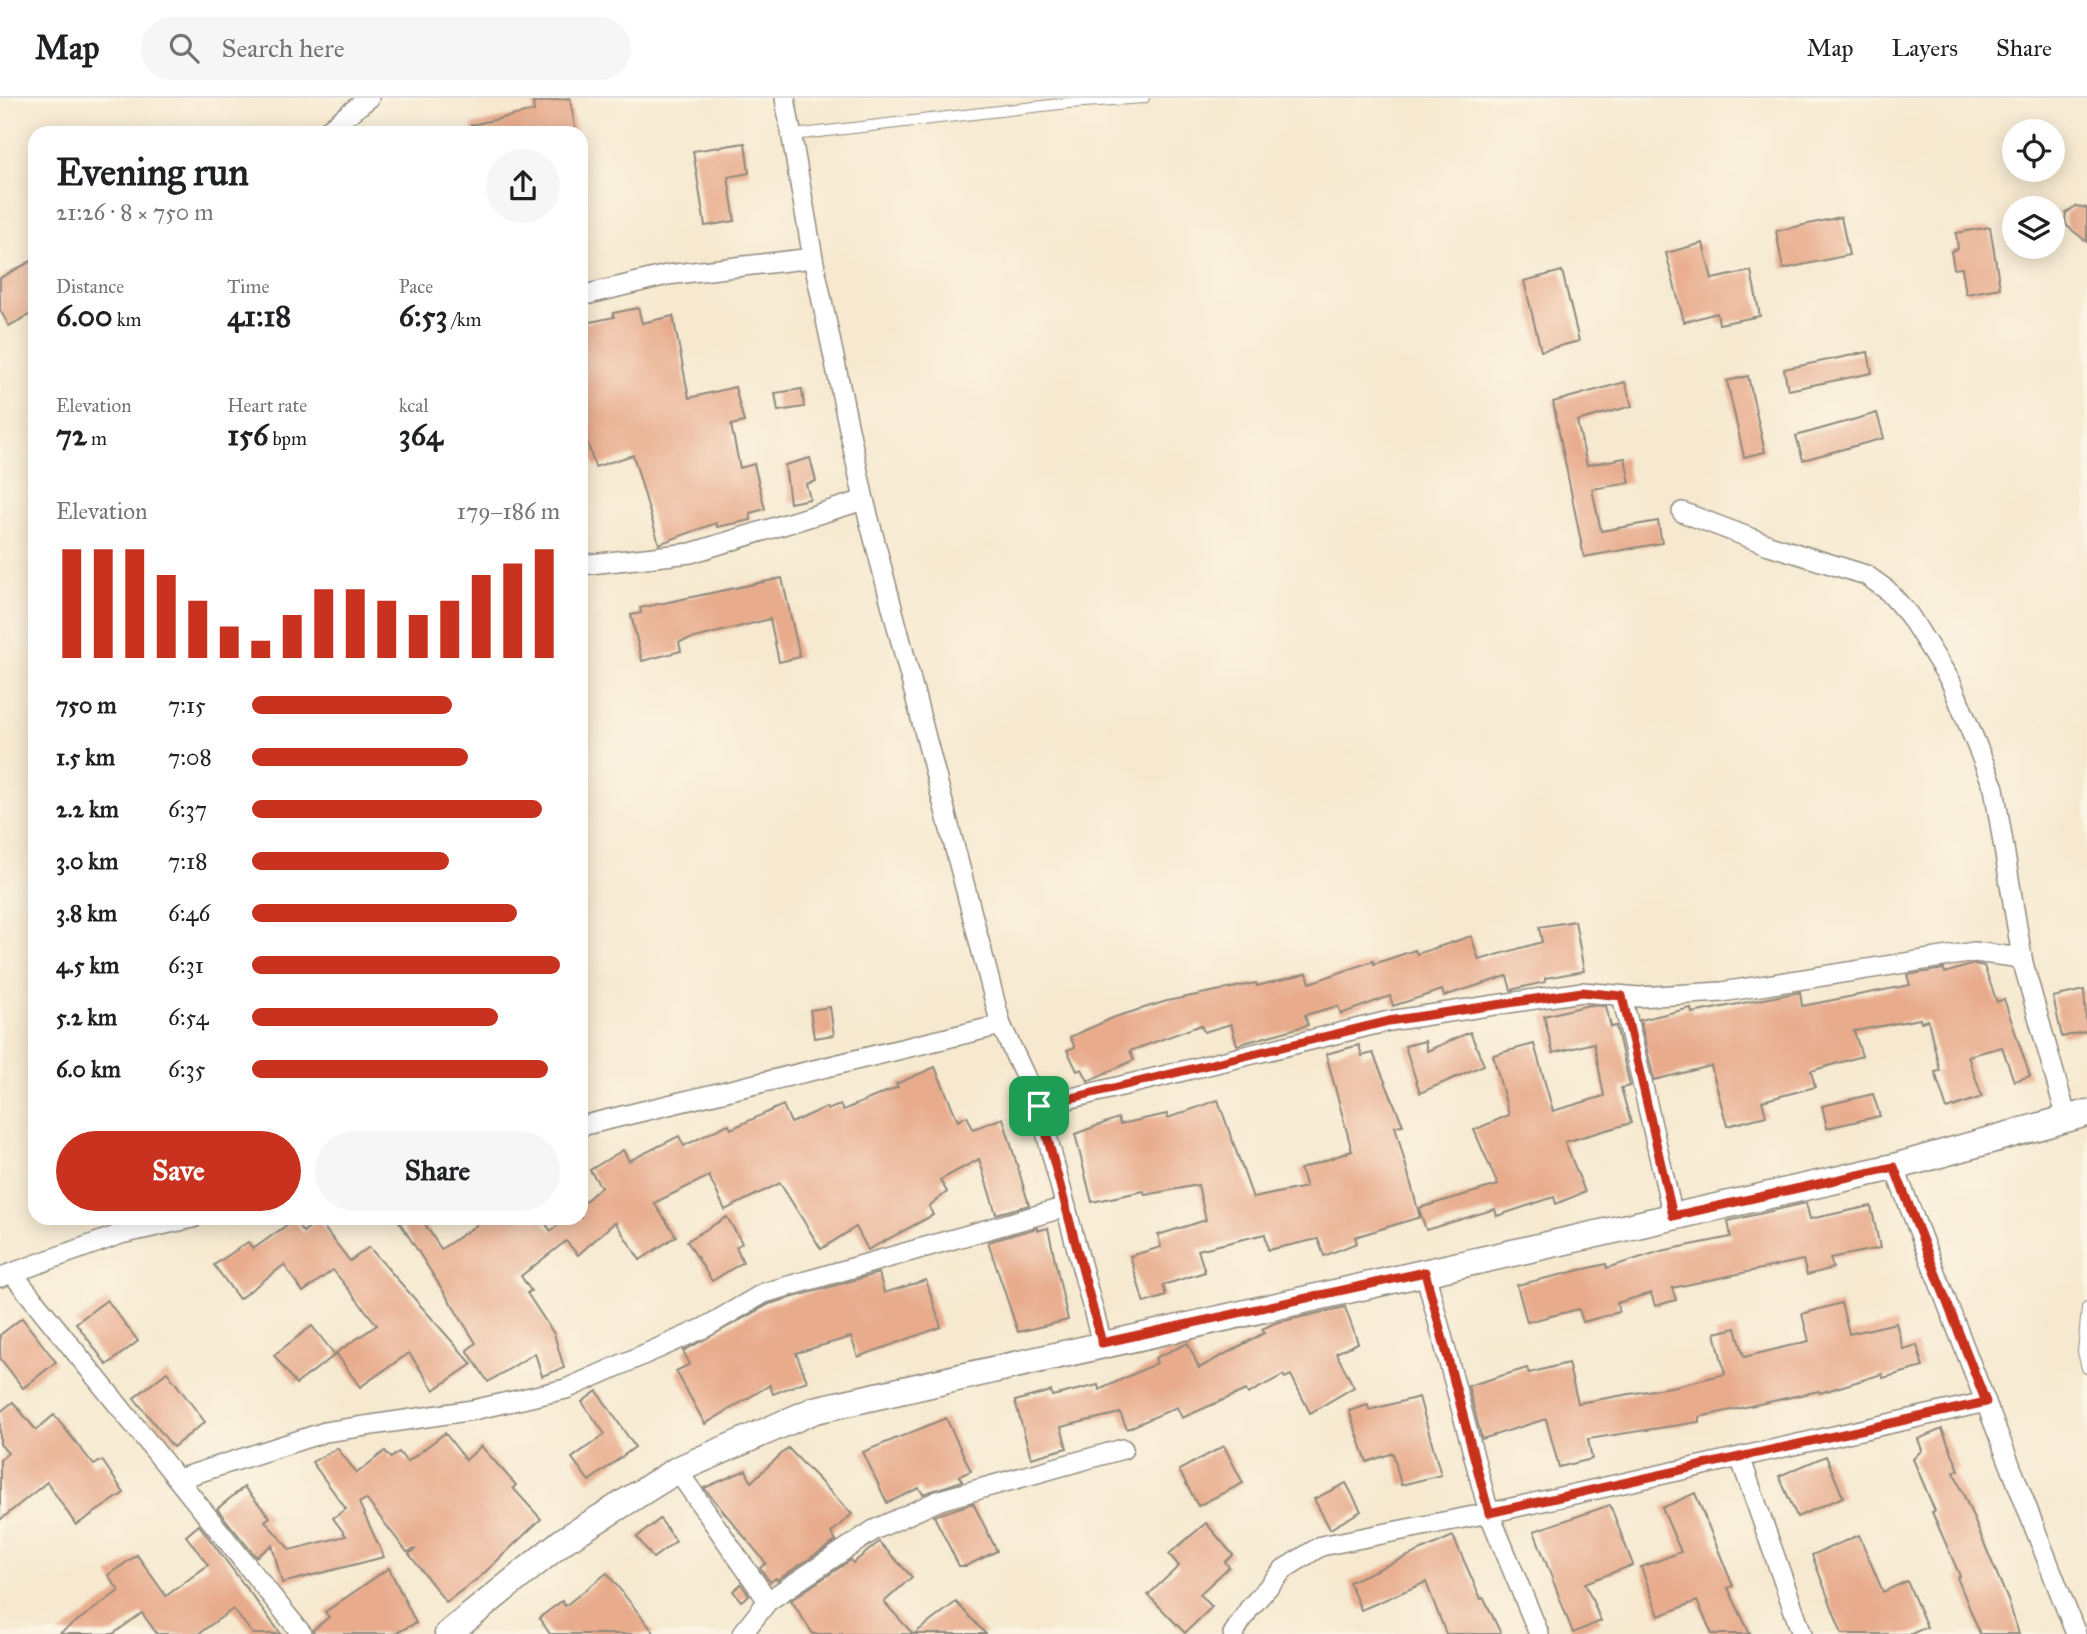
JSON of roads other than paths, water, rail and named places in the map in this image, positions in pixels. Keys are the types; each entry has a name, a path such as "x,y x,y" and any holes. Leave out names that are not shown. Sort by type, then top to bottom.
{"street":[{"path":"333,126 369,98"},
{"path":"785,98 814,258 864,500 1001,1025 1039,1106 1102,1343"},
{"path":"588,294 667,275 814,258"},
{"path":"588,564 691,554 864,500"},
{"path":"448,1634 563,1541 677,1470 815,1410 1102,1343 1894,1167 2077,1116 2024,963 1994,788 1951,682 1909,615 1887,590 1866,575 1769,545 1682,512"},
{"path":"1039,1106 1389,1021 1582,992 1622,996 1722,992 1974,952 2014,957 2024,963"},
{"path":"1622,996 1673,1216"},
{"path":"588,1124 1001,1025"},
{"path":"1894,1167 2076,1634"},
{"path":"178,1479 325,1432 473,1410 566,1389 704,1328 764,1293 1066,1207"},
{"path":"162,1225 121,1234 6,1275 178,1479 302,1634"},
{"path":"1425,1272 1489,1513 1534,1632"},
{"path":"1233,1634 1249,1609 1284,1569 1321,1546 1489,1513 1986,1402"},
{"path":"742,1634 768,1601 874,1530 940,1500 1123,1449"},
{"path":"1741,1457 1802,1634"},
{"path":"677,1470 768,1601"}],"lane":[{"path":"793,135 1068,103 1144,98"},
{"path":"2087,1308 2083,1352 2087,1368"}]}
